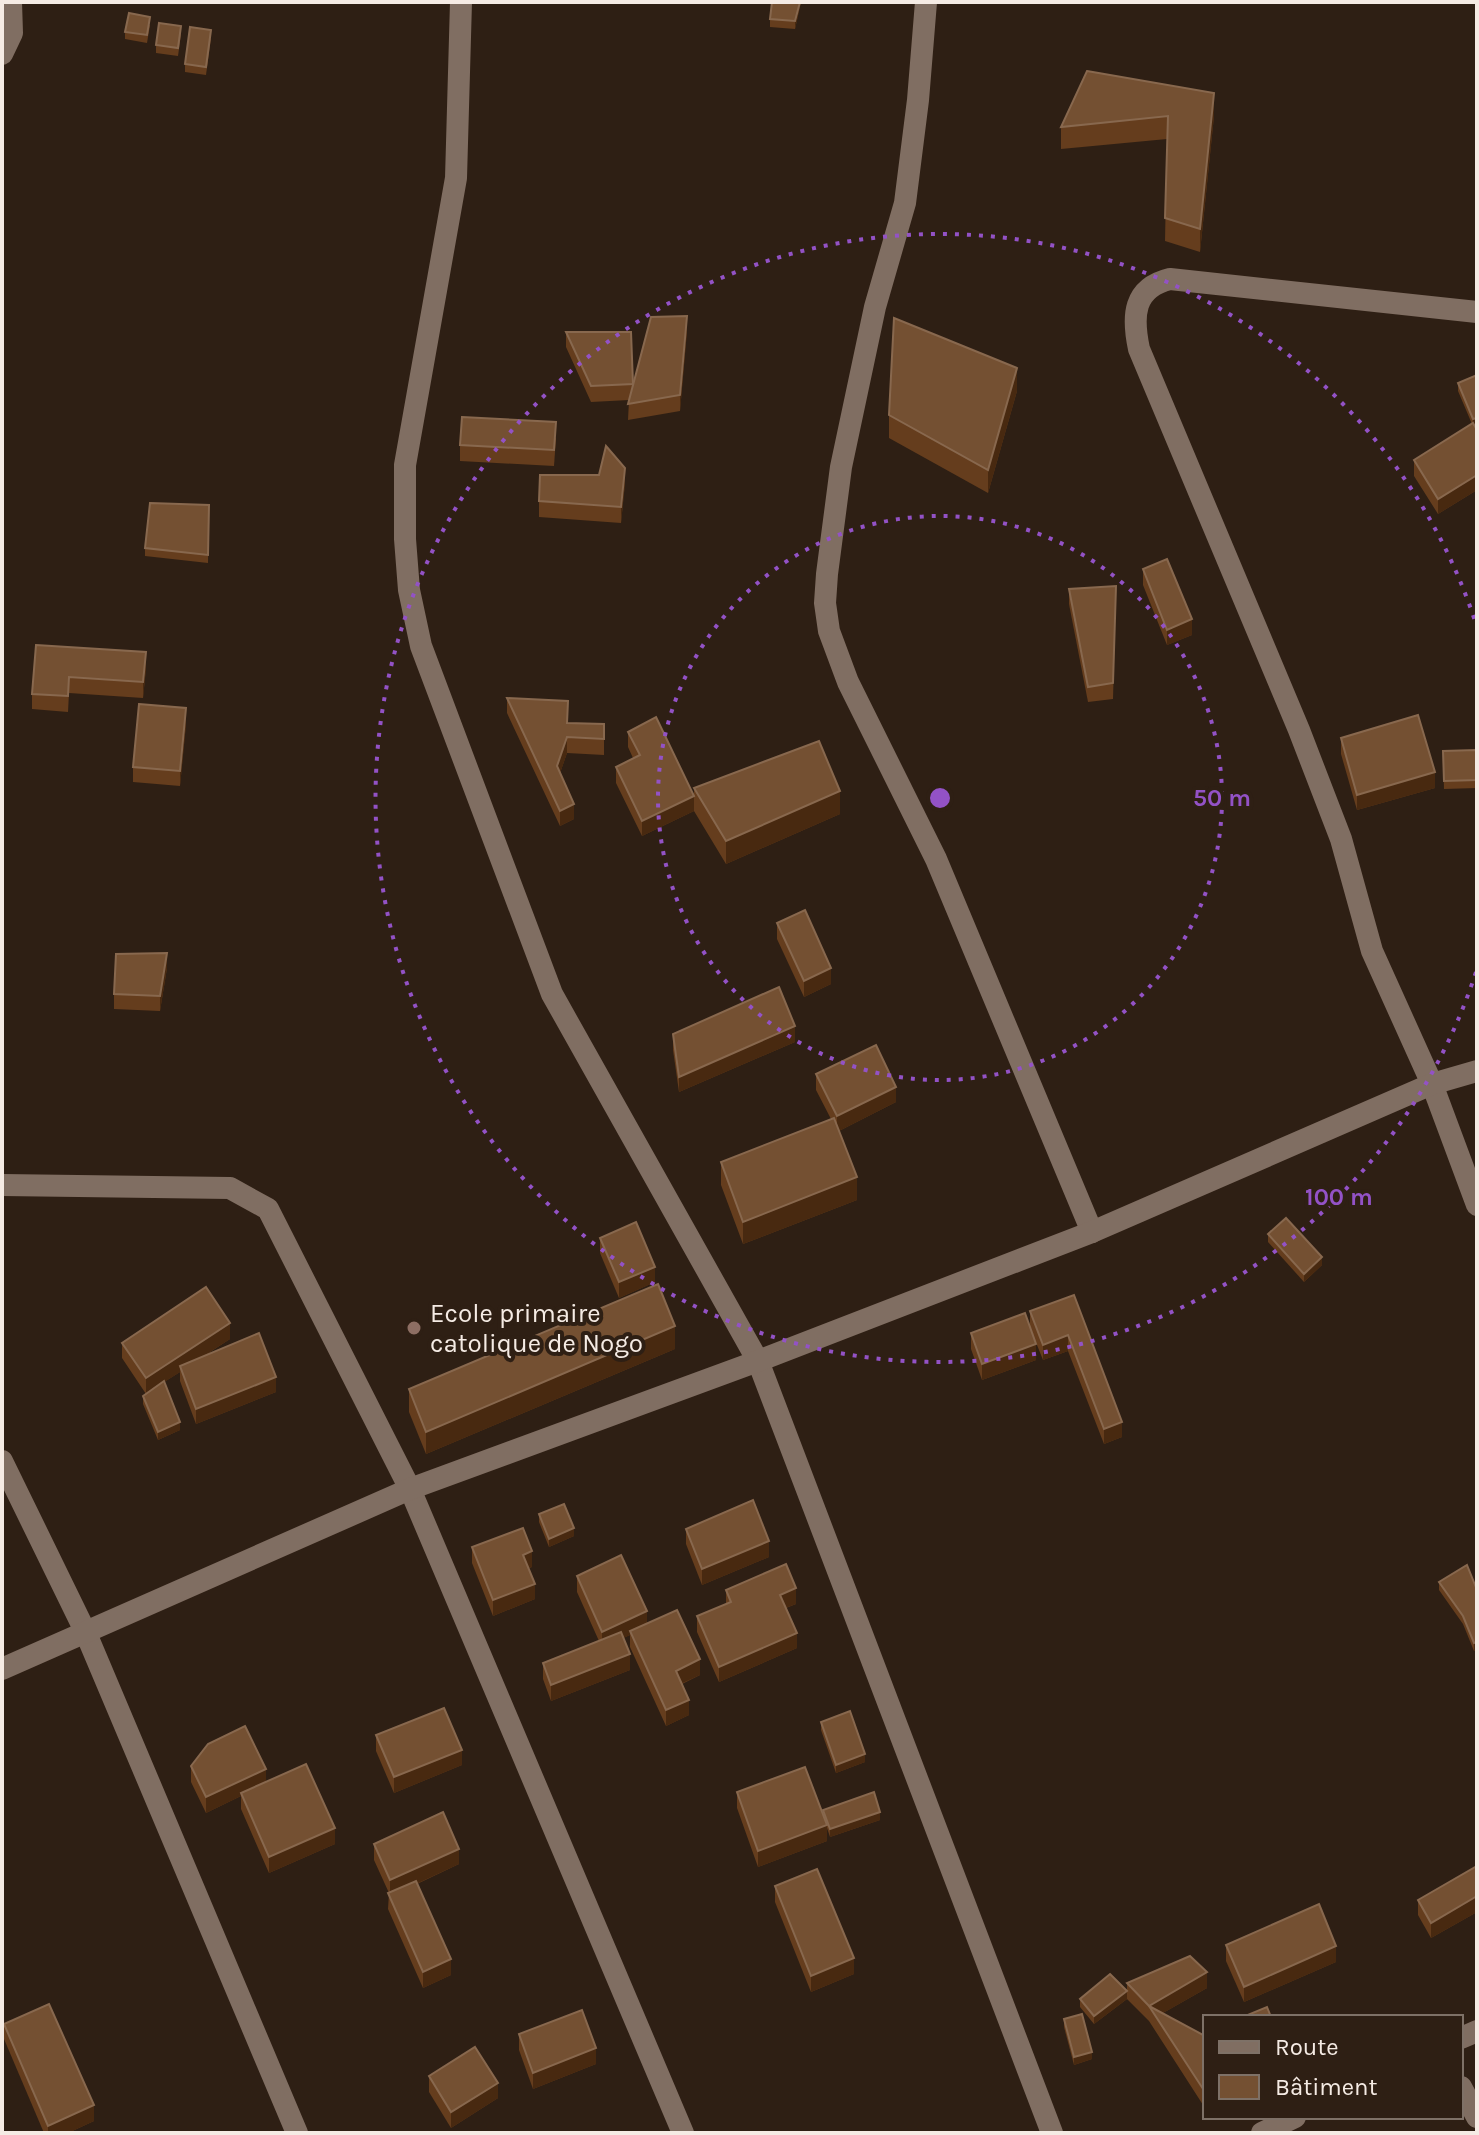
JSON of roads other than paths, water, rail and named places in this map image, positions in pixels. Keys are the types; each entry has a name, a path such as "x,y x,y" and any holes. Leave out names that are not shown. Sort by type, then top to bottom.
{"street":[{"path":"2,54 12,33 11,2"},
{"path":"461,2 456,178 405,465 407,564 421,646 552,994 758,1361 1052,2133"},
{"path":"926,2 905,203 875,307 841,467 825,603 829,631 848,682 936,859 1092,1232"},
{"path":"1477,312 1170,279 1152,284 1139,300 1134,324 1139,349 1253,617 1336,826 1372,951 1432,1084 1477,1205"},
{"path":"2,1669 410,1489 758,1361 1092,1232 1432,1084 1477,1071"},
{"path":"2,1185 230,1188 268,1209 410,1489 683,2133"},
{"path":"2,1461 85,1631 297,2133"},
{"path":"1463,2091 1477,2117"},
{"path":"1262,2133 1291,2119"}],"place":[{"name":"Ecole primaire catolique de Nogo","path":"414,1328"}]}
